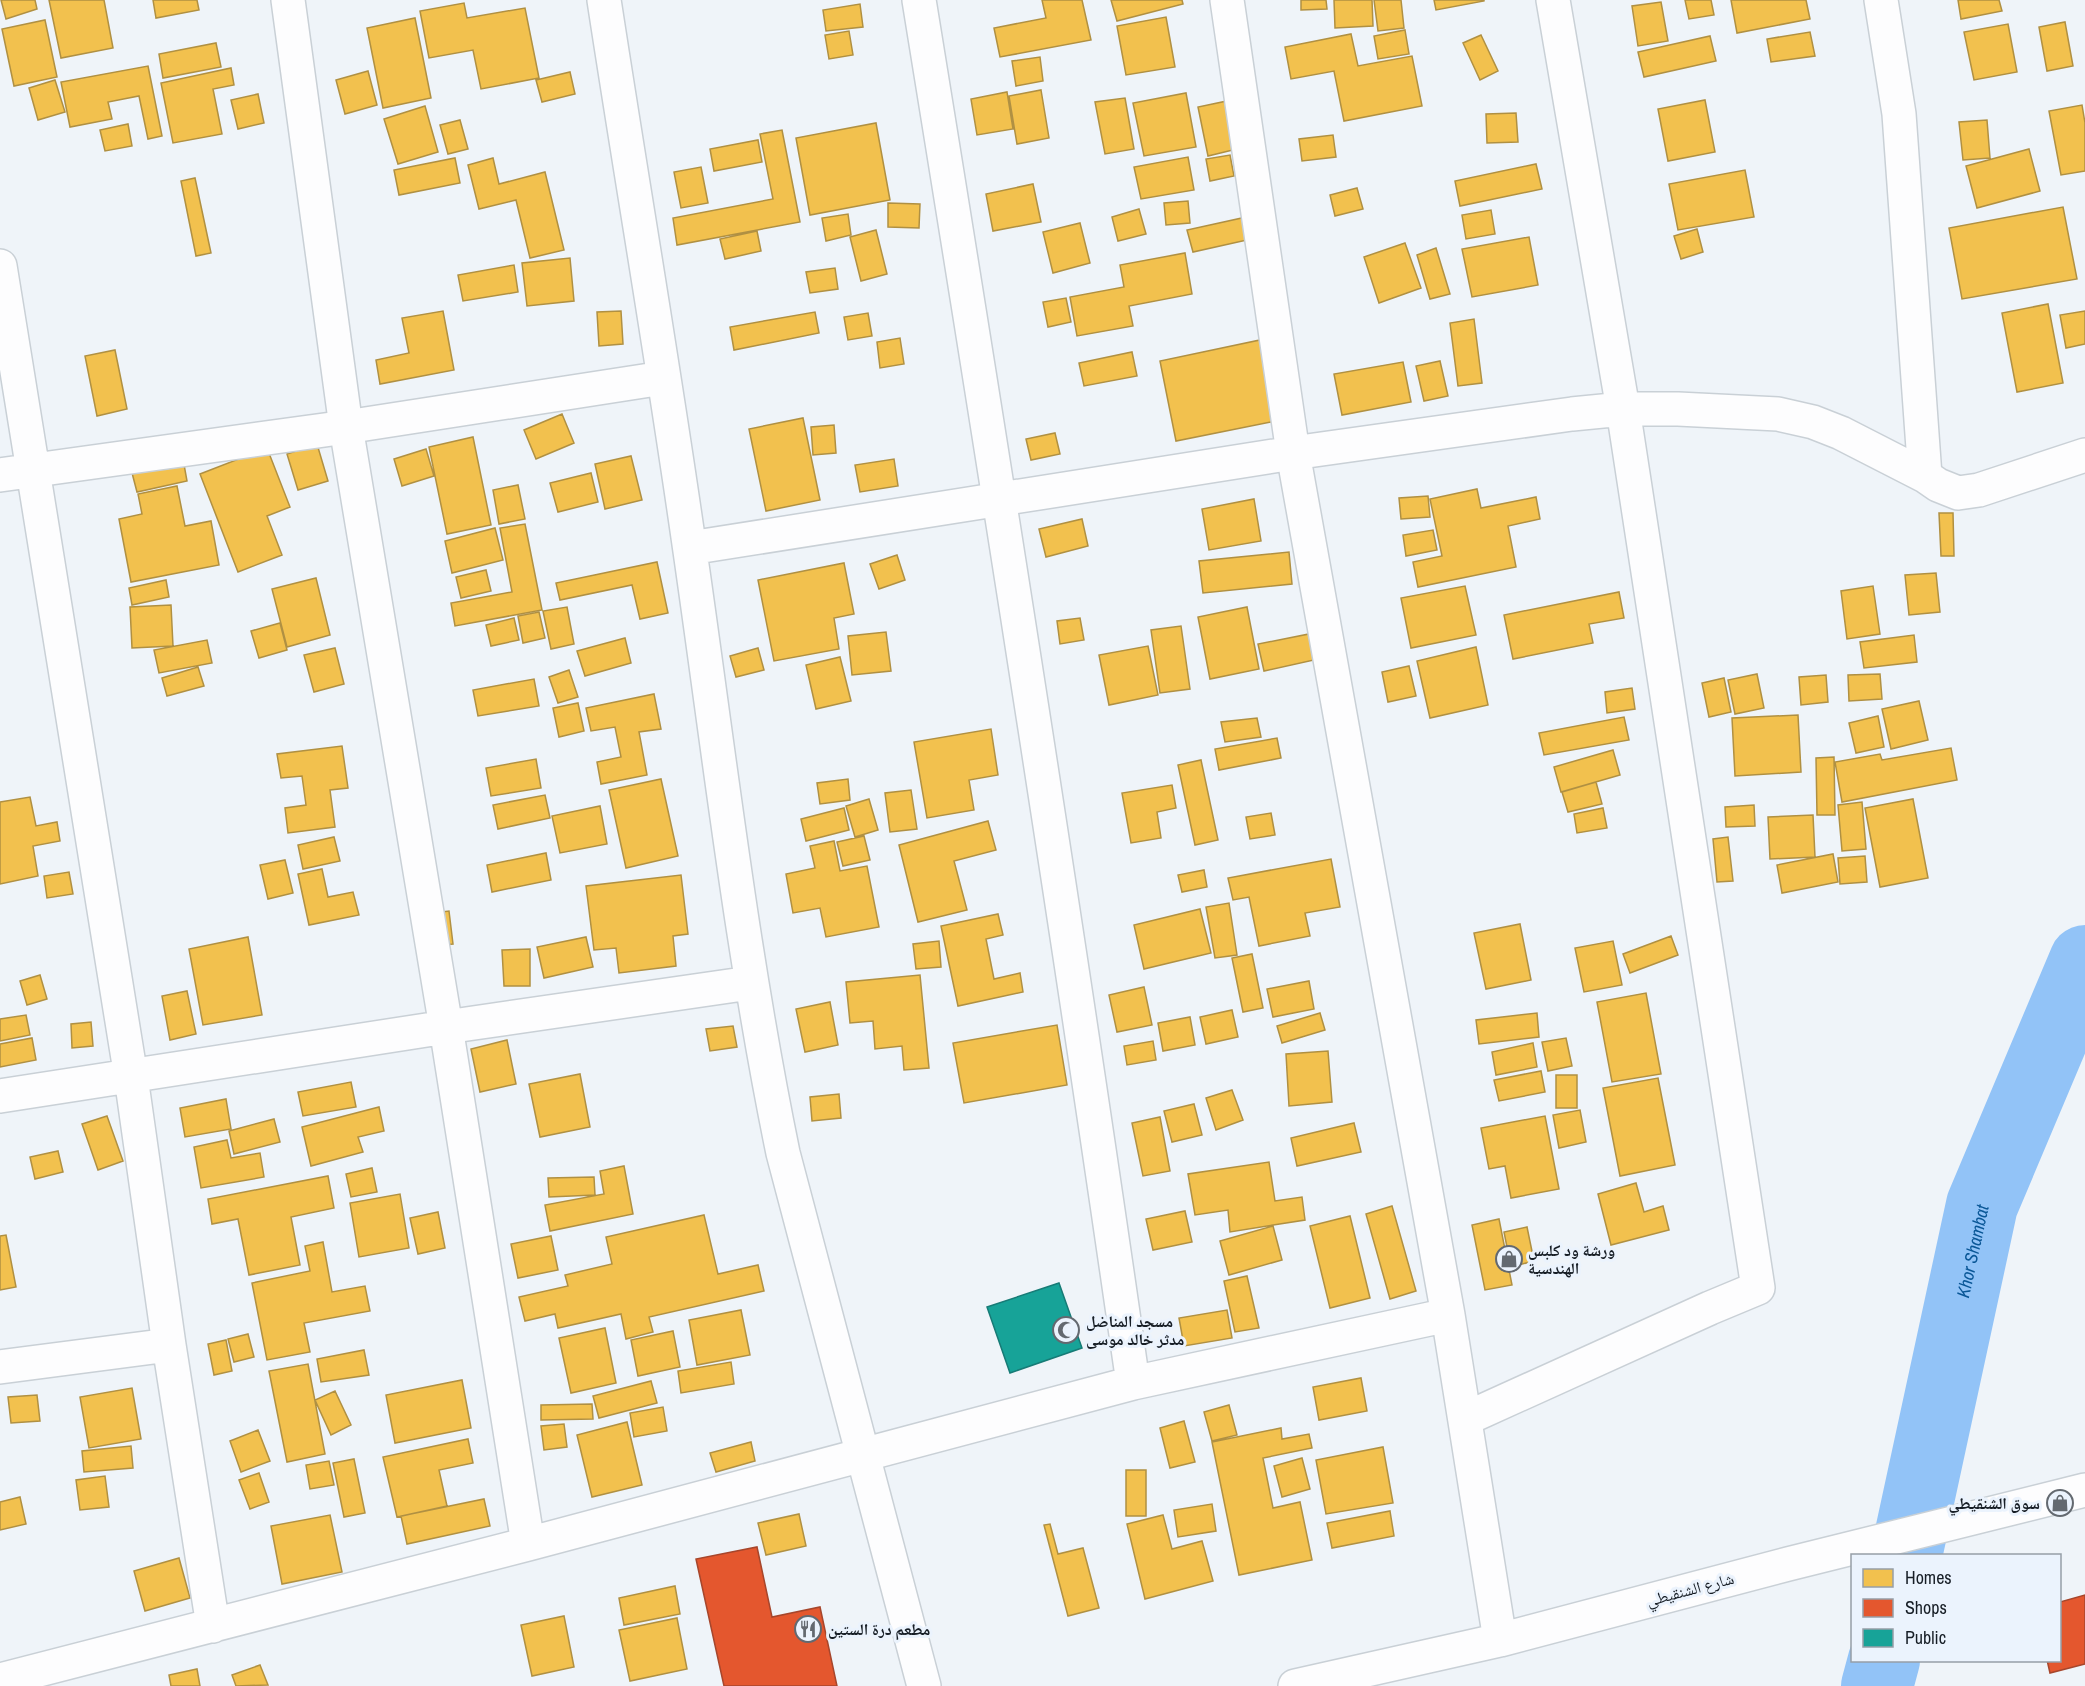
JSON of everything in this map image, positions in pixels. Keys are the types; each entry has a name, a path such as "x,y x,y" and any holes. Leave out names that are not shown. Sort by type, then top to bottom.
{"street":[{"path":"288,0 346,427 446,1027 528,1544"},
{"path":"604,0 690,548 750,983 783,1153 924,1686"},
{"path":"920,0 1000,498 1133,1383"},
{"path":"1227,0 1293,453 1448,1315 1500,1640"},
{"path":"1466,1419 1758,1288 1623,409 1553,0"},
{"path":"1881,0 1899,114 1925,476"},
{"path":"0,266 131,1077 169,1345 213,1626"},
{"path":"0,475 346,427 663,378"},
{"path":"690,548 1293,453 1623,409 1778,414 1813,422 1841,433 1938,485 1958,492 1979,490 2085,455"},
{"path":"0,1096 750,983"},
{"path":"0,1680 528,1544 1133,1383 1448,1315"},
{"path":"0,1367 169,1345"},
{"name":"شارع الشنقيطي","path":"1295,1686 1500,1640 2021,1504 2085,1490"}],"building: Homes":[{"path":"1,0 35,0 37,9 6,19"},
{"path":"49,0 104,0 113,48 61,58"},
{"path":"153,0 197,0 199,10 156,18"},
{"path":"1042,0 1082,0 1091,40 1000,57 994,28 1046,18"},
{"path":"1111,0 1182,0 1183,4 1117,21"},
{"path":"1301,0 1326,0 1327,9 1301,10"},
{"path":"1334,0 1372,0 1373,26 1335,28"},
{"path":"1374,0 1401,0 1404,28 1378,31"},
{"path":"1434,0 1484,0 1484,1 1436,10"},
{"path":"1685,0 1711,0 1714,15 1689,19"},
{"path":"1731,0 1806,0 1810,19 1737,33"},
{"path":"1958,0 1999,0 2002,11 1961,19"},
{"path":"1661,2 1668,41 1638,46 1632,6"},
{"path":"464,3 467,18 525,8 539,78 481,89 473,50 429,58 420,11"},
{"path":"860,4 863,27 826,31 823,10"},
{"path":"1166,17 1175,67 1126,75 1117,26"},
{"path":"415,18 431,98 383,108 367,28"},
{"path":"45,20 57,77 14,86 2,29"},
{"path":"2065,22 2073,66 2047,71 2039,27"},
{"path":"2008,24 2017,72 1974,80 1964,32"},
{"path":"1405,30 1409,54 1378,59 1374,36"},
{"path":"849,31 853,55 829,59 825,35"},
{"path":"1810,32 1815,56 1771,62 1767,39"},
{"path":"1351,34 1358,66 1412,56 1422,106 1344,121 1334,71 1291,79 1285,47"},
{"path":"1481,35 1498,71 1480,80 1463,43"},
{"path":"1710,36 1716,61 1644,77 1638,52"},
{"path":"216,43 221,67 163,78 159,54"},
{"path":"1040,57 1043,81 1016,86 1012,61"},
{"path":"148,66 162,136 148,139 139,96 108,102 112,119 70,127 61,82"},
{"path":"231,68 234,85 213,89 222,134 173,143 161,83"},
{"path":"368,71 377,105 345,114 336,80"},
{"path":"570,72 575,94 542,102 536,80"},
{"path":"55,80 65,112 38,120 29,88"},
{"path":"1041,90 1049,138 1017,144 1009,96"},
{"path":"1007,92 1013,129 977,135 971,99"},
{"path":"1186,93 1196,147 1144,156 1133,103"},
{"path":"258,94 264,123 238,129 231,100"},
{"path":"1125,98 1134,149 1105,154 1095,102"},
{"path":"1705,100 1715,152 1668,161 1658,109"},
{"path":"1227,101 1237,149 1208,156 1198,107"},
{"path":"2082,105 2085,123 2085,171 2061,175 2049,111"},
{"path":"425,106 438,152 398,164 384,119"},
{"path":"1516,113 1518,142 1487,143 1486,114"},
{"path":"460,120 468,149 448,154 440,125"},
{"path":"1987,120 1990,158 1963,160 1959,122"},
{"path":"876,123 890,200 810,215 796,138"},
{"path":"128,124 132,146 105,151 100,130"},
{"path":"782,130 800,222 677,245 673,218 773,199 760,134"},
{"path":"1333,135 1336,157 1302,161 1299,139"},
{"path":"758,140 762,162 714,171 710,149"},
{"path":"2029,149 2040,191 1977,208 1966,166"},
{"path":"1230,155 1234,176 1210,181 1206,159"},
{"path":"1188,157 1194,190 1141,199 1134,167"},
{"path":"455,158 460,183 399,195 394,170"},
{"path":"493,158 499,184 545,172 564,250 530,258 516,200 479,209 468,165"},
{"path":"1536,164 1542,189 1460,206 1455,181"},
{"path":"701,167 708,203 681,208 674,172"},
{"path":"1745,170 1754,217 1678,230 1669,184"},
{"path":"195,178 211,253 196,256 181,181"},
{"path":"1033,184 1041,222 993,231 986,194"},
{"path":"1357,188 1363,209 1335,216 1330,195"},
{"path":"1188,201 1190,223 1166,225 1164,203"},
{"path":"888,203 920,204 919,228 888,227"},
{"path":"2063,207 2077,279 1962,299 1949,228"},
{"path":"1139,209 1146,234 1118,241 1112,217"},
{"path":"1491,210 1495,234 1466,239 1462,215"},
{"path":"848,214 851,235 826,241 822,218"},
{"path":"1251,216 1256,238 1193,252 1187,230"},
{"path":"1080,223 1090,263 1053,273 1043,232"},
{"path":"1697,229 1703,252 1681,259 1674,236"},
{"path":"876,230 887,274 861,281 850,237"},
{"path":"757,231 761,251 725,259 720,239"},
{"path":"1529,237 1538,285 1472,297 1462,249"},
{"path":"1405,243 1421,288 1379,303 1364,257"},
{"path":"1436,248 1450,294 1430,299 1417,255"},
{"path":"1185,253 1192,294 1129,306 1133,326 1077,336 1070,297 1124,287 1120,265"},
{"path":"570,258 574,301 527,306 522,263"},
{"path":"514,265 518,292 463,301 458,275"},
{"path":"835,268 838,289 810,293 806,272"},
{"path":"1066,298 1071,322 1048,327 1043,302"},
{"path":"2048,304 2063,383 2017,392 2002,313"},
{"path":"443,311 454,370 380,384 376,360 409,353 402,318"},
{"path":"621,311 623,344 599,346 597,312"},
{"path":"2085,311 2085,344 2066,348 2060,315"},
{"path":"815,312 819,333 734,350 730,327"},
{"path":"868,313 872,336 848,340 844,317"},
{"path":"1474,319 1482,383 1458,386 1450,323"},
{"path":"900,338 904,364 880,368 877,342"},
{"path":"1260,340 1276,421 1176,441 1160,361"},
{"path":"115,350 127,409 97,416 85,356"},
{"path":"1132,352 1137,376 1084,386 1079,363"},
{"path":"1440,361 1448,396 1424,401 1416,366"},
{"path":"1403,362 1411,402 1342,415 1334,374"},
{"path":"562,414 574,443 536,459 524,430"},
{"path":"803,418 820,500 766,511 749,429"},
{"path":"834,425 836,453 813,455 811,427"},
{"path":"1055,433 1060,454 1031,460 1026,439"},
{"path":"473,437 491,525 447,534 429,447"},
{"path":"317,444 328,481 298,490 287,454"},
{"path":"267,448 290,507 267,516 282,555 238,572 200,474"},
{"path":"426,449 434,476 402,486 394,459"},
{"path":"631,456 642,500 605,509 595,464"},
{"path":"183,459 187,481 137,492 131,469"},
{"path":"894,459 898,486 860,492 855,465"},
{"path":"591,473 598,502 558,512 550,483"},
{"path":"518,485 525,519 499,524 493,490"},
{"path":"177,486 185,526 211,521 219,565 131,582 119,519 142,514 138,494"},
{"path":"1477,489 1481,508 1536,497 1540,519 1508,526 1516,567 1418,587 1413,562 1442,556 1430,499"},
{"path":"1428,496 1430,517 1401,519 1399,498"},
{"path":"1254,499 1261,541 1209,550 1202,509"},
{"path":"1939,513 1953,513 1954,556 1941,556"},
{"path":"1082,519 1088,546 1046,557 1039,529"},
{"path":"525,524 542,610 455,626 451,603 512,592 500,528"},
{"path":"495,528 503,560 452,573 445,541"},
{"path":"1433,530 1437,550 1406,556 1403,535"},
{"path":"1289,552 1292,584 1203,593 1199,561"},
{"path":"897,555 905,580 879,589 870,564"},
{"path":"657,562 668,613 640,619 632,585 560,600 556,583"},
{"path":"844,563 854,614 834,618 839,649 774,661 758,580"},
{"path":"486,570 491,591 461,598 456,577"},
{"path":"1936,573 1940,612 1909,615 1905,575"},
{"path":"316,578 330,635 287,647 272,589"},
{"path":"166,580 169,597 132,605 129,588"},
{"path":"1465,586 1476,635 1411,648 1401,598"},
{"path":"1873,586 1880,634 1847,639 1841,591"},
{"path":"1619,592 1624,618 1589,624 1593,643 1513,659 1504,615"},
{"path":"171,605 173,646 132,648 130,607"},
{"path":"567,607 574,644 551,649 543,611"},
{"path":"1247,607 1259,669 1210,679 1198,617"},
{"path":"539,612 545,638 523,643 518,616"},
{"path":"514,618 519,640 491,646 486,625"},
{"path":"1080,618 1084,640 1060,644 1057,621"},
{"path":"280,623 287,650 259,658 251,631"},
{"path":"1181,626 1190,689 1160,693 1151,630"},
{"path":"886,632 891,671 852,675 848,636"},
{"path":"1309,634 1314,660 1264,671 1258,644"},
{"path":"1914,635 1917,662 1864,668 1860,642"},
{"path":"625,638 631,663 585,676 577,651"},
{"path":"207,640 212,663 159,673 154,650"},
{"path":"1148,646 1158,695 1109,705 1099,655"},
{"path":"1476,647 1488,705 1430,718 1417,661"},
{"path":"335,648 344,684 314,692 304,655"},
{"path":"758,648 764,670 736,677 730,656"},
{"path":"840,657 851,701 816,709 806,665"},
{"path":"1409,666 1416,696 1388,702 1382,672"},
{"path":"198,667 204,686 167,696 162,678"},
{"path":"569,670 578,697 558,703 549,677"},
{"path":"1757,674 1764,708 1735,714 1728,680"},
{"path":"1880,674 1882,699 1849,701 1848,675"},
{"path":"1826,675 1828,702 1801,705 1799,677"},
{"path":"1724,678 1731,712 1709,717 1702,683"},
{"path":"534,679 539,706 478,716 473,690"},
{"path":"1632,688 1635,709 1607,713 1605,692"},
{"path":"654,694 661,729 639,732 647,775 601,784 597,762 621,757 615,727 591,731 586,708"},
{"path":"1919,701 1928,740 1891,749 1882,709"},
{"path":"578,703 584,731 559,737 553,708"},
{"path":"1798,715 1801,772 1735,776 1732,718"},
{"path":"1878,716 1884,747 1856,753 1849,723"},
{"path":"1624,717 1629,740 1544,755 1539,733"},
{"path":"1257,718 1261,737 1225,742 1221,722"},
{"path":"991,729 998,775 969,780 974,810 927,818 914,742"},
{"path":"1277,738 1281,758 1219,770 1215,749"},
{"path":"342,746 348,788 330,790 335,827 288,833 285,808 306,805 302,776 281,778 277,754"},
{"path":"1951,748 1957,780 1842,802 1835,762 1880,754 1882,760"},
{"path":"1613,750 1620,775 1561,792 1554,767"},
{"path":"1834,757 1835,815 1817,815 1816,758"},
{"path":"536,759 541,788 491,796 486,768"},
{"path":"1201,760 1218,840 1195,845 1178,765"},
{"path":"661,779 678,856 626,868 609,790"},
{"path":"848,779 850,800 820,804 817,783"},
{"path":"1596,782 1602,804 1568,812 1562,792"},
{"path":"1172,785 1176,808 1157,812 1161,838 1131,843 1122,793"},
{"path":"911,790 917,829 890,832 885,793"},
{"path":"545,795 550,818 498,829 493,805"},
{"path":"30,797 36,826 57,822 60,841 33,846 38,876 0,884 0,802"},
{"path":"869,799 878,830 855,837 846,806"},
{"path":"1913,799 1928,878 1880,887 1865,808"},
{"path":"1862,802 1866,849 1842,851 1838,805"},
{"path":"1754,805 1755,826 1726,827 1725,807"},
{"path":"600,806 607,844 560,853 552,816"},
{"path":"844,808 849,830 806,841 801,819"},
{"path":"1603,808 1607,828 1577,833 1574,814"},
{"path":"1271,813 1275,835 1250,839 1246,817"},
{"path":"1813,815 1815,857 1770,859 1768,817"},
{"path":"988,821 996,850 954,861 967,910 918,922 899,845"},
{"path":"864,836 870,860 843,866 837,842"},
{"path":"334,837 340,861 303,869 298,845"},
{"path":"1728,837 1733,881 1717,882 1713,839"},
{"path":"834,841 840,871 867,866 879,927 826,937 820,908 793,913 786,874 815,868 810,846"},
{"path":"546,853 551,880 492,892 487,865"},
{"path":"1833,854 1838,882 1782,893 1777,865"},
{"path":"1865,856 1867,882 1840,884 1838,858"},
{"path":"1331,859 1340,907 1305,913 1310,936 1259,946 1249,897 1233,900 1228,878"},
{"path":"285,860 293,893 268,899 260,865"},
{"path":"322,869 328,897 353,892 359,915 309,925 298,874"},
{"path":"1204,870 1207,887 1182,892 1178,875"},
{"path":"69,872 73,894 47,898 44,876"},
{"path":"681,875 688,934 673,936 676,966 619,973 616,948 594,950 586,886"},
{"path":"1229,903 1237,955 1215,958 1206,907"},
{"path":"1200,909 1211,953 1144,969 1134,925"},
{"path":"449,911 453,944 431,946 426,914"},
{"path":"998,914 1003,935 986,939 994,979 1020,973 1023,992 958,1006 941,926"},
{"path":"1520,924 1531,980 1486,989 1474,933"},
{"path":"1671,936 1678,955 1630,973 1623,954"},
{"path":"248,937 262,1015 203,1025 189,949"},
{"path":"586,937 593,967 544,978 537,947"},
{"path":"939,941 941,967 916,969 913,944"},
{"path":"1613,941 1622,985 1584,992 1575,948"},
{"path":"530,949 530,986 504,986 502,950"},
{"path":"1252,954 1263,1008 1243,1012 1232,958"},
{"path":"40,975 47,999 27,1005 20,981"},
{"path":"920,975 929,1068 904,1070 902,1046 875,1049 873,1021 850,1023 846,982"},
{"path":"1309,981 1314,1009 1273,1017 1267,989"},
{"path":"1144,987 1152,1025 1117,1032 1109,995"},
{"path":"187,991 196,1034 170,1040 162,996"},
{"path":"1646,993 1661,1074 1612,1082 1597,1002"},
{"path":"830,1002 838,1045 805,1052 796,1009"},
{"path":"1232,1010 1238,1037 1206,1044 1200,1017"},
{"path":"1320,1013 1325,1030 1282,1043 1277,1026"},
{"path":"1537,1013 1539,1037 1479,1044 1476,1020"},
{"path":"26,1015 30,1035 0,1041 0,1019"},
{"path":"1190,1017 1195,1045 1163,1051 1158,1023"},
{"path":"91,1022 93,1046 72,1048 71,1024"},
{"path":"1057,1025 1067,1085 964,1103 953,1043"},
{"path":"733,1026 737,1047 710,1051 706,1029"},
{"path":"32,1038 36,1060 0,1067 0,1044"},
{"path":"1566,1038 1572,1066 1548,1071 1542,1042"},
{"path":"507,1040 516,1084 480,1092 471,1049"},
{"path":"1153,1041 1156,1060 1127,1065 1124,1046"},
{"path":"1533,1043 1537,1067 1496,1075 1492,1052"},
{"path":"1328,1051 1332,1102 1289,1106 1286,1054"},
{"path":"1541,1071 1545,1092 1499,1101 1494,1080"},
{"path":"580,1074 590,1127 540,1137 529,1084"},
{"path":"1556,1075 1577,1075 1577,1108 1556,1108"},
{"path":"1658,1078 1675,1165 1620,1176 1603,1088"},
{"path":"351,1082 356,1107 303,1116 298,1092"},
{"path":"1232,1090 1243,1120 1216,1130 1206,1098"},
{"path":"839,1094 841,1118 812,1121 810,1097"},
{"path":"226,1099 231,1129 185,1137 180,1108"},
{"path":"1194,1104 1202,1135 1172,1142 1164,1111"},
{"path":"379,1107 384,1131 358,1137 363,1152 311,1166 302,1127"},
{"path":"1580,1110 1586,1142 1559,1148 1553,1115"},
{"path":"107,1116 123,1161 98,1170 82,1124"},
{"path":"1545,1116 1559,1189 1511,1198 1505,1166 1489,1169 1481,1128"},
{"path":"1160,1117 1170,1171 1143,1176 1132,1123"},
{"path":"274,1119 280,1142 234,1154 229,1131"},
{"path":"1354,1123 1361,1152 1297,1166 1291,1138"},
{"path":"227,1140 231,1158 260,1153 264,1177 201,1188 194,1147"},
{"path":"58,1151 63,1172 35,1179 30,1157"},
{"path":"1269,1162 1275,1201 1302,1197 1305,1220 1230,1232 1228,1210 1195,1215 1188,1174"},
{"path":"624,1166 633,1214 550,1231 545,1205 604,1194 600,1171"},
{"path":"372,1168 377,1192 351,1197 346,1174"},
{"path":"328,1176 334,1208 291,1217 300,1265 249,1275 238,1219 212,1224 208,1199"},
{"path":"594,1177 595,1195 549,1197 548,1178"},
{"path":"1636,1183 1644,1212 1663,1206 1669,1230 1611,1245 1598,1194"},
{"path":"400,1194 409,1248 359,1257 350,1203"},
{"path":"1392,1206 1416,1291 1390,1299 1366,1214"},
{"path":"1185,1211 1192,1242 1153,1250 1146,1219"},
{"path":"438,1212 445,1248 418,1254 410,1218"},
{"path":"704,1215 718,1274 758,1265 764,1291 649,1317 653,1332 626,1339 621,1314 558,1328 555,1314 525,1321 519,1297 568,1286 565,1275 612,1264 606,1237"},
{"path":"1350,1216 1370,1298 1330,1308 1310,1226"},
{"path":"1499,1219 1512,1285 1485,1290 1472,1225"},
{"path":"1273,1226 1282,1260 1229,1275 1220,1241"},
{"path":"1527,1227 1534,1261 1511,1267 1504,1232"},
{"path":"6,1235 16,1287 0,1290 0,1236"},
{"path":"551,1236 558,1270 518,1278 511,1244"},
{"path":"323,1242 332,1292 365,1286 370,1311 304,1323 310,1352 267,1360 252,1283 310,1271 305,1246"},
{"path":"1247,1276 1259,1328 1235,1332 1224,1281"},
{"path":"741,1310 750,1355 697,1365 689,1320"},
{"path":"1227,1310 1232,1338 1184,1346 1179,1318"},
{"path":"605,1328 616,1383 571,1393 559,1338"},
{"path":"673,1331 680,1367 638,1376 631,1340"},
{"path":"248,1334 254,1357 234,1362 228,1339"},
{"path":"226,1340 232,1371 214,1375 208,1344"},
{"path":"364,1350 369,1375 321,1382 317,1359"},
{"path":"731,1362 734,1384 681,1393 678,1371"},
{"path":"308,1364 325,1454 287,1462 269,1371"},
{"path":"1361,1378 1367,1411 1319,1420 1313,1387"},
{"path":"462,1380 471,1428 395,1443 386,1395"},
{"path":"651,1381 657,1403 599,1418 593,1396"},
{"path":"132,1388 141,1439 89,1448 80,1397"},
{"path":"335,1391 351,1425 331,1435 315,1400"},
{"path":"37,1395 40,1421 11,1423 8,1397"},
{"path":"592,1404 593,1419 541,1420 541,1405"},
{"path":"1229,1405 1237,1435 1212,1441 1204,1412"},
{"path":"663,1407 667,1431 634,1437 630,1413"},
{"path":"1184,1421 1195,1462 1170,1468 1160,1428"},
{"path":"627,1422 642,1485 592,1497 577,1435"},
{"path":"564,1424 567,1447 544,1450 541,1426"},
{"path":"1281,1428 1282,1439 1309,1434 1312,1448 1263,1458 1273,1508 1300,1502 1312,1560 1239,1575 1212,1442"},
{"path":"258,1430 270,1461 241,1472 230,1441"},
{"path":"468,1439 473,1463 439,1470 447,1506 397,1517 383,1457"},
{"path":"751,1442 755,1461 716,1472 710,1453"},
{"path":"131,1446 133,1468 84,1472 82,1451"},
{"path":"1383,1447 1393,1503 1326,1514 1316,1460"},
{"path":"1302,1458 1310,1489 1282,1497 1274,1466"},
{"path":"354,1459 365,1513 344,1517 333,1463"},
{"path":"329,1461 334,1485 310,1489 306,1465"},
{"path":"1126,1470 1146,1470 1146,1516 1126,1516"},
{"path":"259,1473 269,1502 250,1509 239,1480"},
{"path":"105,1476 109,1507 80,1510 76,1480"},
{"path":"20,1497 26,1524 0,1530 0,1502"},
{"path":"484,1499 490,1526 407,1544 401,1516"},
{"path":"1212,1504 1216,1531 1178,1537 1174,1510"},
{"path":"1390,1511 1394,1536 1332,1548 1327,1523"},
{"path":"799,1514 806,1546 766,1555 758,1523"},
{"path":"330,1515 342,1572 282,1584 271,1526"},
{"path":"1163,1515 1172,1549 1202,1541 1213,1581 1145,1599 1127,1524"},
{"path":"1050,1524 1058,1554 1083,1548 1099,1608 1068,1616 1044,1525"},
{"path":"179,1558 190,1598 145,1611 134,1571"},
{"path":"675,1586 680,1614 624,1625 619,1598"},
{"path":"564,1616 574,1667 532,1676 521,1625"},
{"path":"677,1618 687,1669 630,1681 619,1630"},
{"path":"260,1665 268,1685 236,1686 232,1675"},
{"path":"197,1669 200,1686 171,1686 169,1675"}],"building: Shops":[{"path":"757,1547 772,1617 820,1607 837,1686 724,1686 696,1559"},
{"path":"2085,1595 2085,1664 2050,1673 2047,1662 2061,1662 2061,1602"}],"building: Public":[{"path":"1059,1283 1082,1348 1010,1373 987,1307"}],"waterway":[{"name":"Khor Shambat","path":"1906,1554 1982,1205 2085,961"},
{"name":"Khor Shambat","path":"1877,1686 1883,1662"}],"place":[{"name":"ورشة ود كلبس الهندسية","path":"1509,1259"},
{"name":"مسجد المناضل مدثر خالد موسى","path":"1066,1330"},
{"name":"سوق الشنقيطي","path":"2060,1503"},
{"name":"مطعم درة الستين","path":"808,1629"}]}
